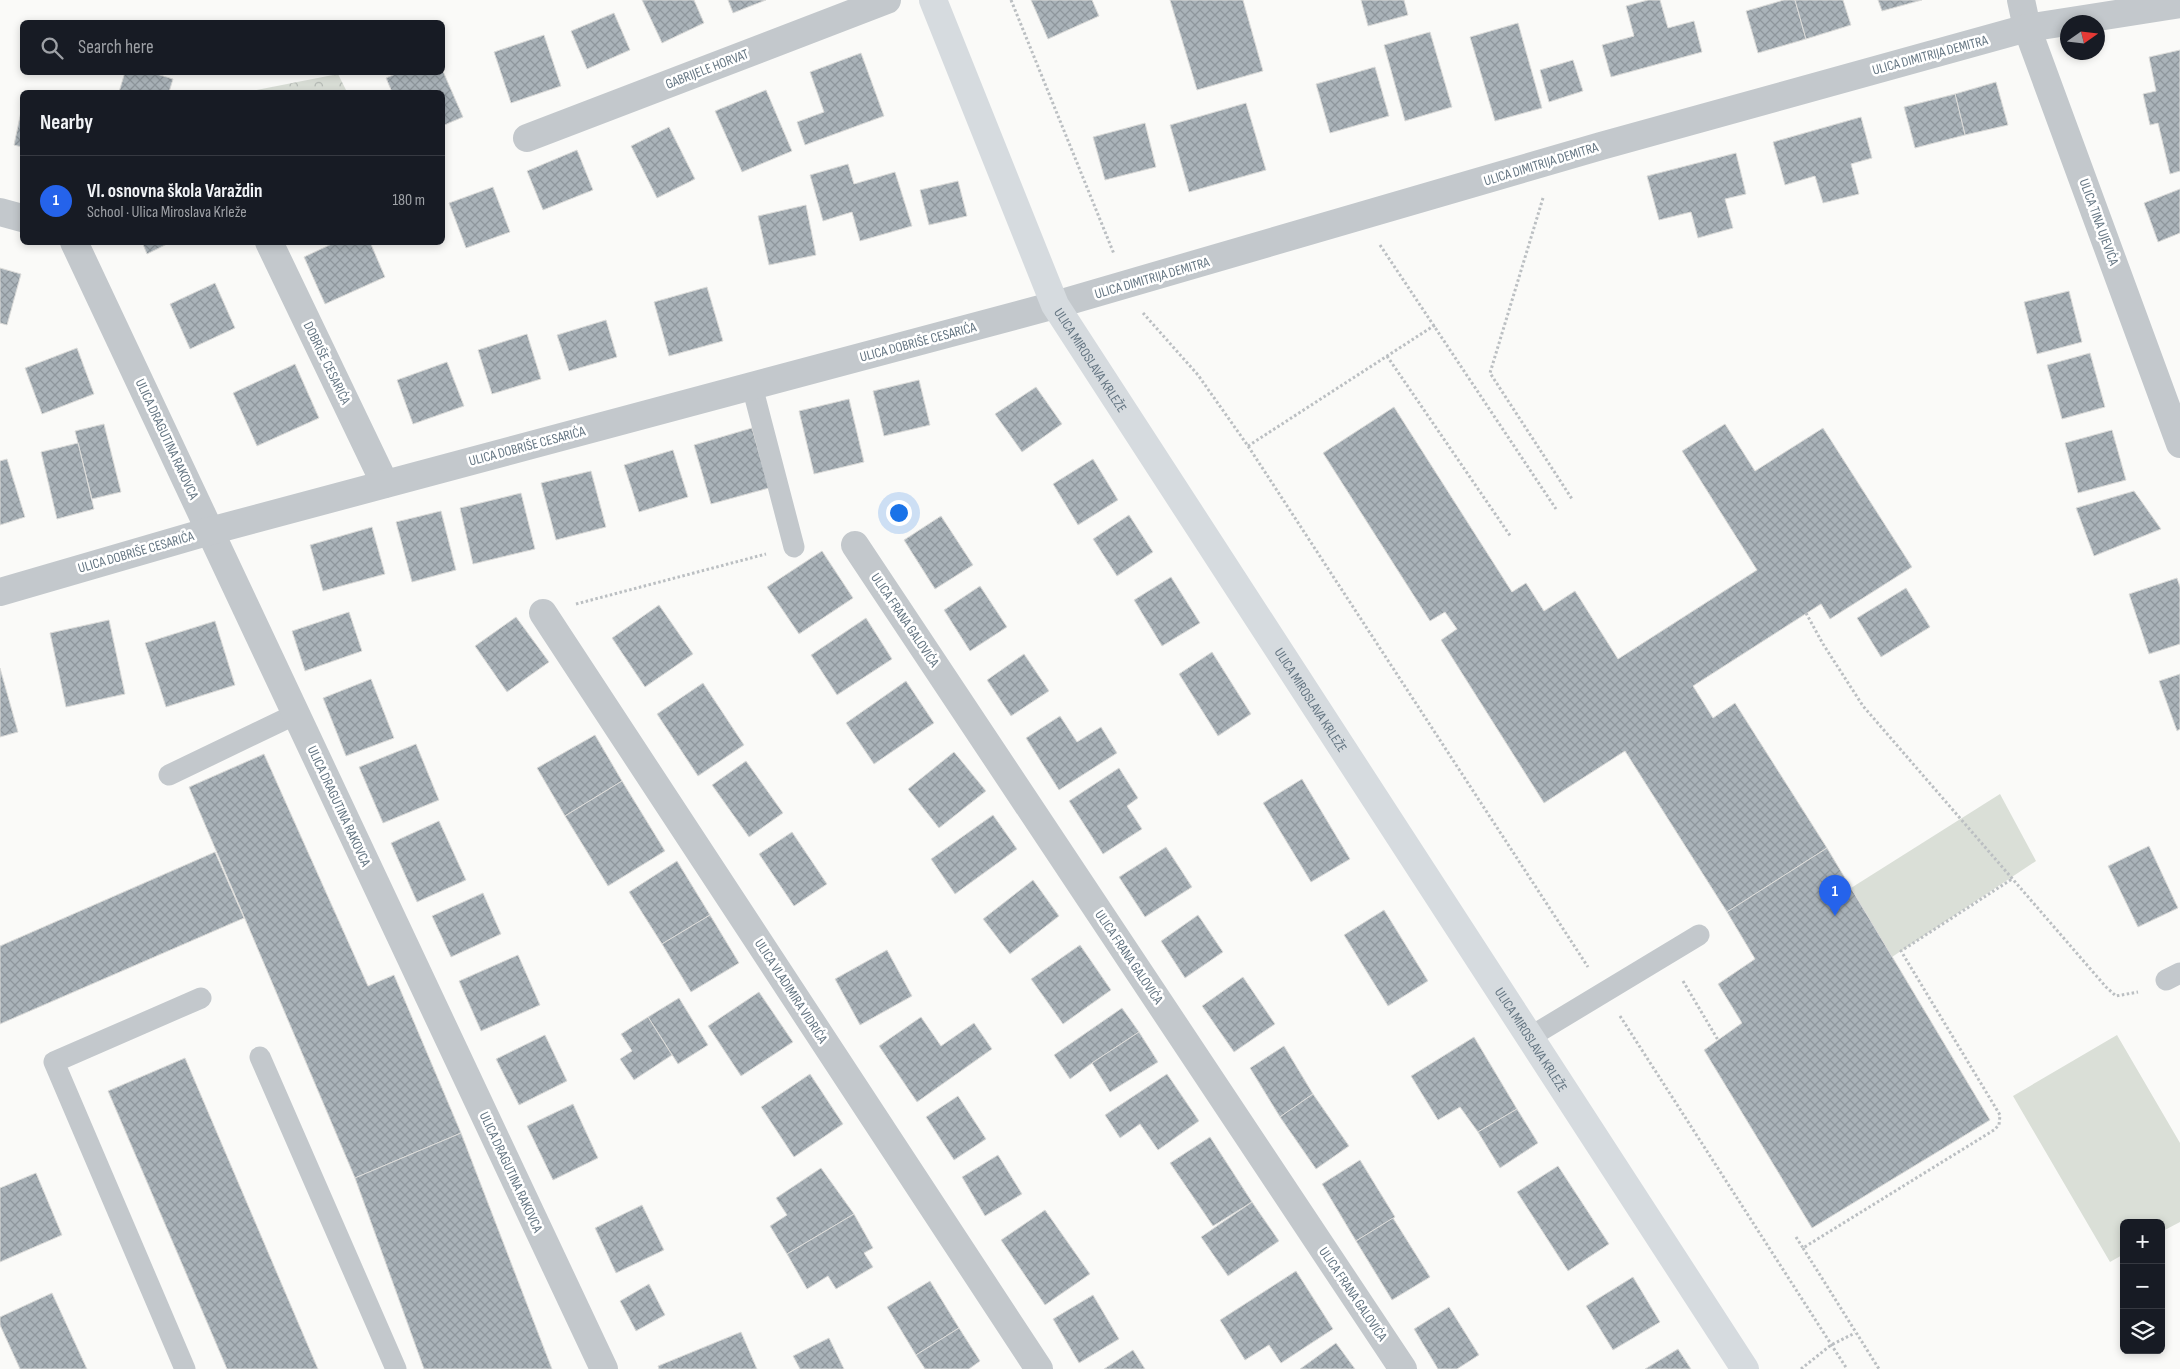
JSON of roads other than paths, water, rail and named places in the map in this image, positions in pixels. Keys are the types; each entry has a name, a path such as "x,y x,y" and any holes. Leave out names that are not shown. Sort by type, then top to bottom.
{"street":[{"name":"GABRIJELE HORVAT","path":"527,138 887,0"},
{"name":"ULICA MIROSLAVA KRLEŽE","path":"933,0 1055,305 1745,1369"},
{"name":"ULICA TINA UJEVIĆA","path":"2021,0 2027,28 2180,444"},
{"name":"ULICA DIMITRIJA DEMITRA","path":"1055,305 1553,162 1601,146 2027,28 2180,4"},
{"path":"0,212 20,217"},
{"name":"ULICA DRAGUTINA RAKOVCA","path":"75,245 604,1369"},
{"name":"DOBRIŠE CESARIĆA","path":"270,245 385,484"},
{"name":"ULICA DOBRIŠE CESARIĆA","path":"0,592 210,531 1055,305"},
{"name":"ULICA FRANA GALOVIĆA","path":"855,545 1403,1369"},
{"name":"ULICA VLADIMIRA VIDRIĆA","path":"543,613 1039,1369"}],"lane":[{"path":"752,386 794,547"},
{"path":"169,775 296,714"},
{"path":"1530,1037 1699,935"},
{"path":"185,1369 54,1062 201,998"},
{"path":"260,1057 396,1369"}],"place":[{"name":"VI. osnovna škola Varaždin","path":"1835,916"}]}
